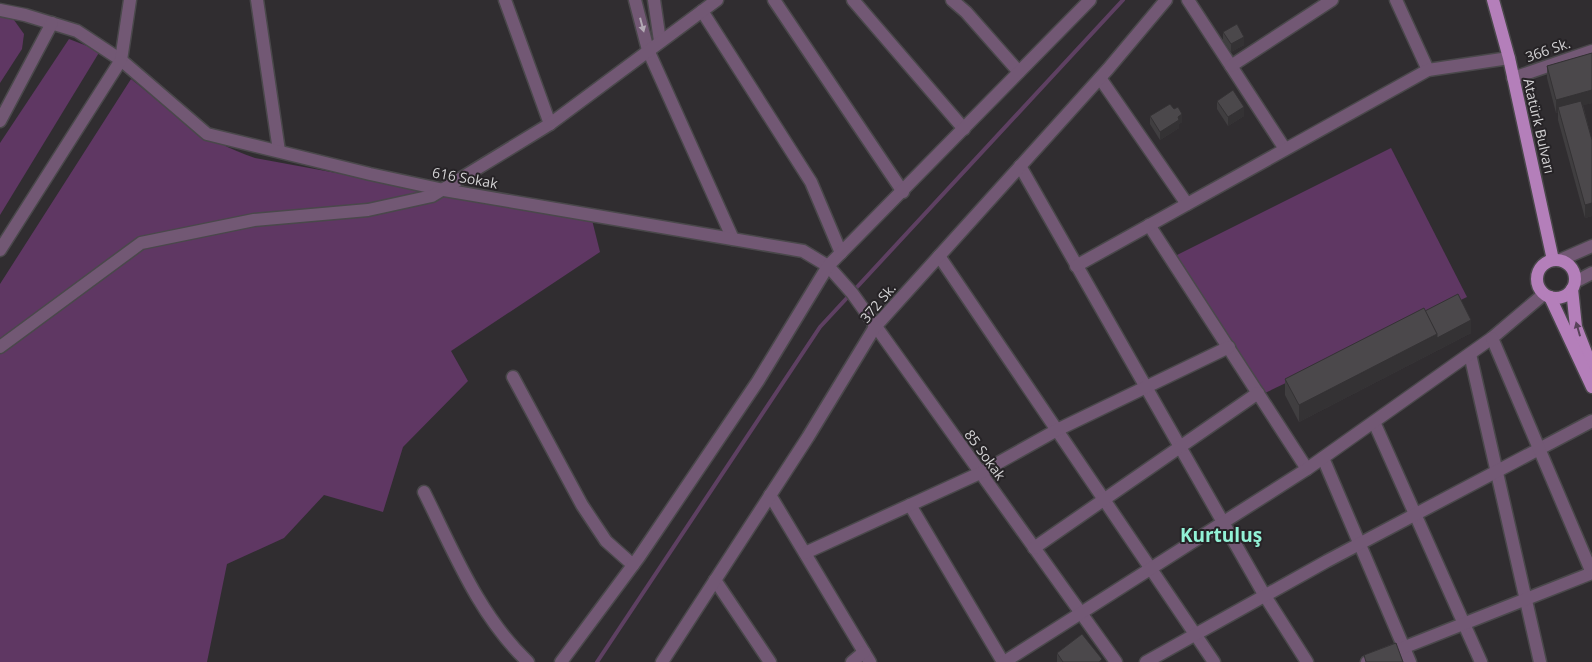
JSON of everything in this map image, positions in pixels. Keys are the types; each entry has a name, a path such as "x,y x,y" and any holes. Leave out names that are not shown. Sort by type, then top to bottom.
{"main road":[{"name":"Atatürk Bulvarı","path":"1493,0 1509,58 1557,260"},
{"path":"1592,368 1576,327 1572,269 1557,260 1542,266 1537,275 1540,289 1547,295 1592,386"},
{"path":"1547,295 1562,297 1573,285"}],"street":[{"path":"0,250 121,60 130,0"},
{"path":"257,0 279,151"},
{"path":"505,0 550,124"},
{"path":"635,0 648,50 733,239"},
{"path":"654,0 660,41"},
{"path":"0,347 141,243 254,220 368,210 432,196 550,124 717,0"},
{"path":"774,0 903,192"},
{"path":"854,0 964,129"},
{"path":"952,0 966,12 1019,72"},
{"path":"561,662 633,565 758,381 828,266 903,192 1090,0"},
{"name":"372 Sk.","path":"662,662 770,495 875,327 1100,78 1166,0"},
{"path":"1188,0 1285,149"},
{"path":"1231,66 1332,0"},
{"path":"1396,0 1428,70"},
{"name":"616 Sokak","path":"0,10 77,31 121,60 207,134 444,190 803,251 828,266"},
{"path":"702,11 811,182 842,253"},
{"path":"0,121 52,23"},
{"name":"366 Sk.","path":"1513,78 1592,51"},
{"path":"1076,266 1428,70 1509,58"},
{"path":"1100,78 1187,204"},
{"path":"1020,166 1265,596 1307,662"},
{"path":"1149,225 1307,469"},
{"path":"1557,260 1592,246"},
{"path":"939,256 1214,662"},
{"name":"85 Sokak","path":"828,266 852,293 1116,662"},
{"path":"1573,285 1592,273"},
{"path":"910,505 1004,662 1307,469 1470,354 1547,295"},
{"path":"1367,662 1592,573 1492,338"},
{"path":"805,553 980,473 1057,430 1228,347"},
{"path":"1470,354 1527,598 1540,662"},
{"path":"512,377 582,505 606,540 633,565"},
{"path":"1034,548 1258,394"},
{"path":"1146,662 1360,544 1592,421"},
{"path":"1374,422 1481,662"},
{"path":"1323,458 1410,662"},
{"path":"424,492 487,614 528,662"},
{"path":"770,495 867,657 852,662"},
{"path":"715,580 770,662"}],"shaded area":[{"path":"0,15 14,20 24,34 22,49 0,83"},
{"path":"69,39 100,51 0,215 0,143"},
{"path":"131,79 189,125 236,151 255,158 592,220 600,252 451,351 468,381 403,447 383,512 324,495 284,538 227,564 207,662 0,662 0,284"},
{"path":"1391,148 1467,297 1265,393 1173,257"}],"building":[{"path":"1237,24 1244,37 1231,44 1223,32"},
{"path":"1592,53 1592,90 1556,100 1547,66"},
{"path":"1233,90 1244,107 1228,117 1217,101"},
{"path":"1581,101 1592,140 1592,203 1585,205 1558,107"},
{"path":"1170,104 1174,109 1178,107 1182,114 1178,117 1179,120 1160,132 1150,116"},
{"path":"1458,294 1471,320 1437,338 1437,334 1425,311"},
{"path":"1424,308 1437,334 1299,405 1285,379"},
{"path":"1082,634 1102,659 1099,662 1063,662 1057,653"},
{"path":"1396,643 1403,662 1366,662 1364,655"}],"waterway":[{"path":"597,662 820,327 1123,0"}],"district":[{"name":"Kurtuluş","path":"1221,535"}]}
